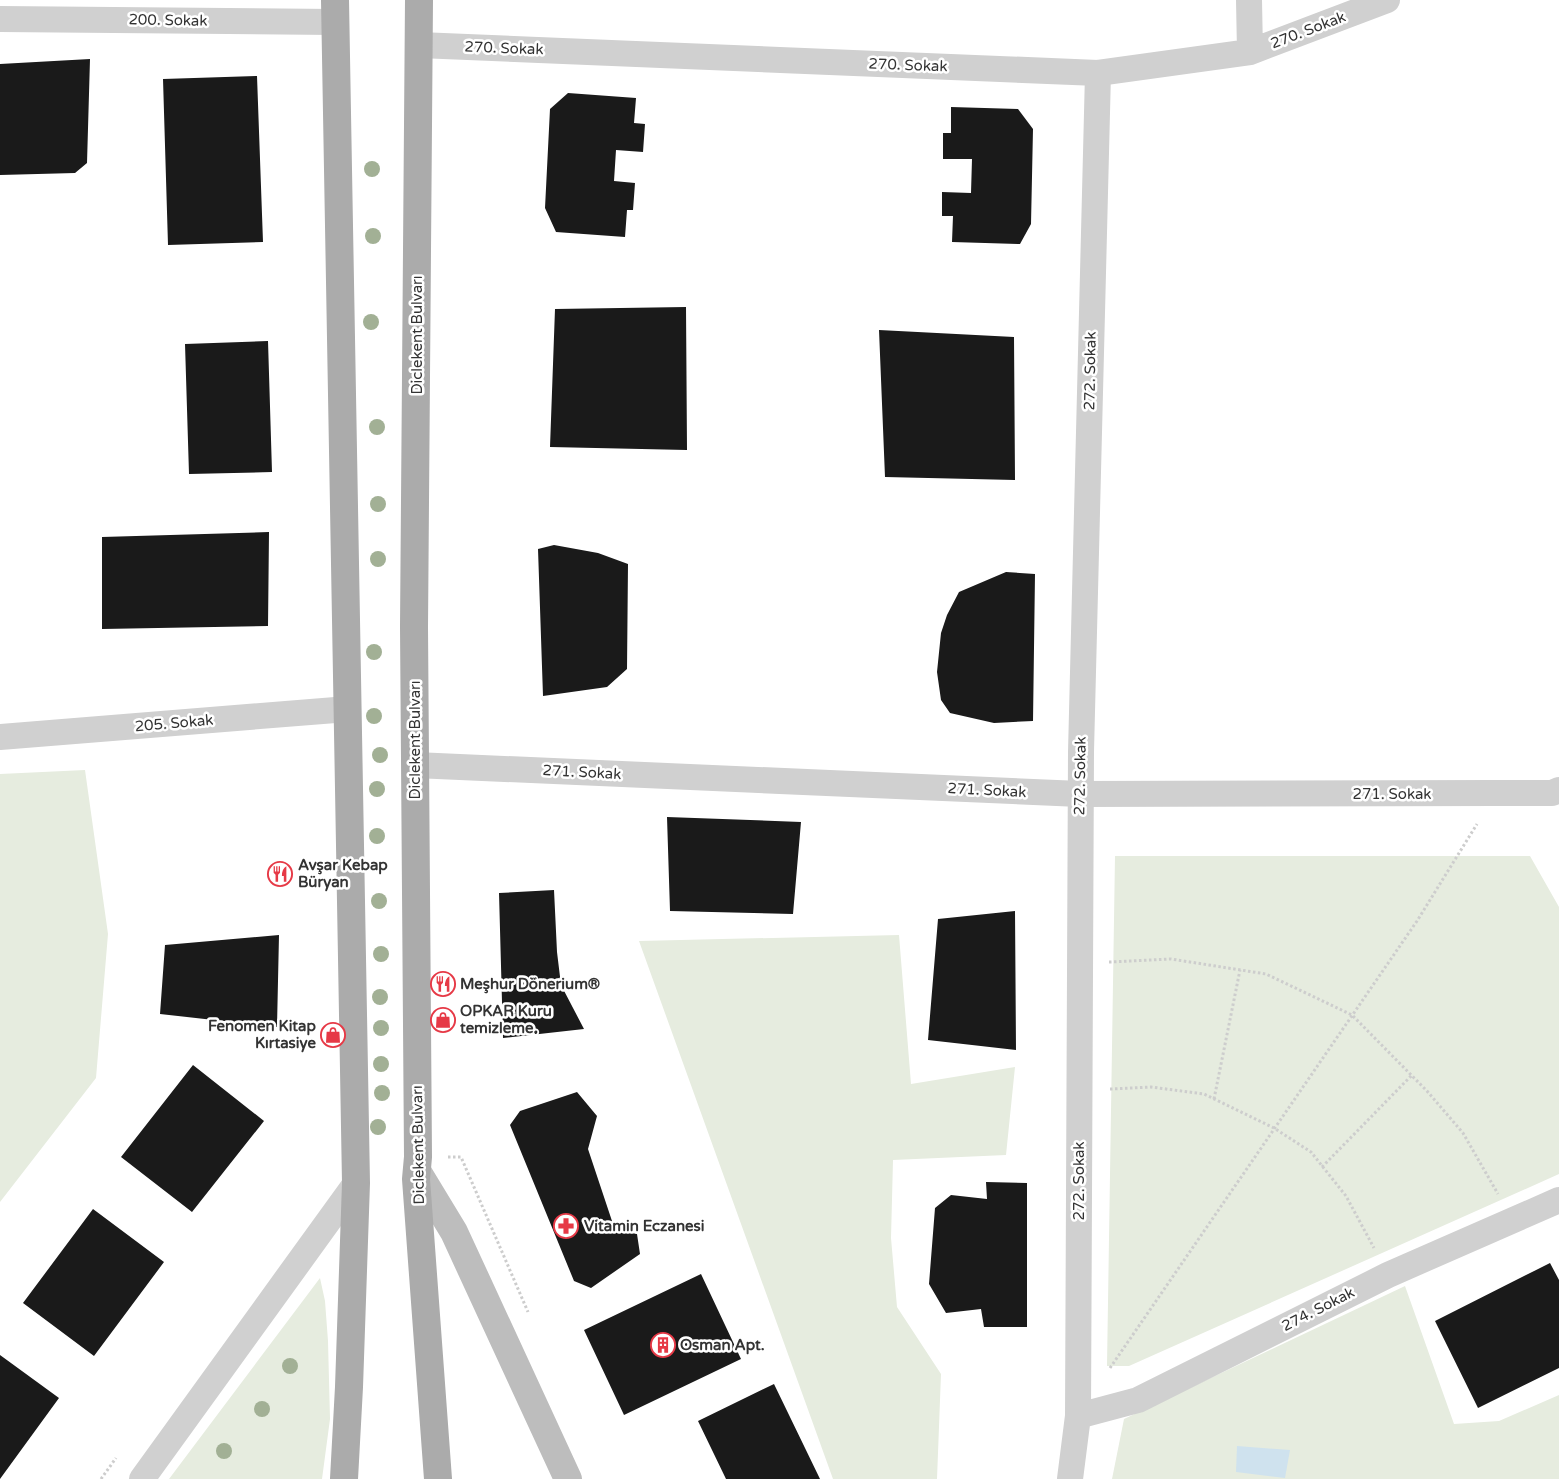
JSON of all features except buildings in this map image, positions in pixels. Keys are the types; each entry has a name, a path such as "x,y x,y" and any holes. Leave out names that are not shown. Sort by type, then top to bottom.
{"main road":[{"name":"Diclekent Bulvarı","path":"419,0 414,607 417,1171 438,1479"},
{"path":"335,11 356,1183 344,1479"},
{"path":"417,1171 454,1232 568,1479"}],"street":[{"path":"1250,0 1250,52"},
{"name":"270. Sokak","path":"419,45 1098,73 1250,52 1387,0"},
{"name":"200. Sokak","path":"0,19 335,11"},
{"name":"272. Sokak","path":"1070,1479 1078,1416 1080,794 1098,73"},
{"name":"205. Sokak","path":"0,737 348,709"},
{"name":"271. Sokak","path":"415,765 1080,794 1496,793 1557,796"},
{"path":"142,1479 356,1183"},
{"name":"274. Sokak","path":"1078,1416 1138,1400 1388,1275 1559,1200"}],"path":[{"path":"1109,1369 1416,921 1496,793"},
{"path":"1079,964 1171,959 1266,974 1352,1015 1428,1091 1463,1134 1513,1221"},
{"path":"1214,1099 1240,970"},
{"path":"1322,1167 1412,1075"},
{"path":"1079,1090 1151,1087 1204,1094 1274,1128 1311,1152 1346,1196 1388,1275"}],"shaded area":[{"path":"85,770 108,934 96,1078 0,1202 0,774"},
{"path":"1115,856 1530,856 1559,907 1559,1174 1129,1366 1107,1366"},
{"path":"899,935 911,1084 1015,1067 1006,1155 893,1160 891,1238 897,1307 941,1374 937,1479 833,1479 639,941"},
{"path":"320,1278 325,1301 328,1341 330,1419 322,1479 169,1479"},
{"path":"1405,1286 1454,1424 1499,1421 1559,1395 1559,1479 1112,1479 1124,1419"}],"water":[{"path":"1237,1446 1290,1450 1285,1478 1236,1472"}],"place":[{"name":"Avşar Kebap Büryan","path":"280,874"},
{"name":"Meşhur Dönerium®","path":"443,984"},
{"name":"OPKAR Kuru temizleme.","path":"443,1020"},
{"name":"Fenomen Kitap Kırtasiye","path":"333,1035"},
{"name":"Vitamin Eczanesi","path":"566,1226"},
{"name":"Osman Apt.","path":"663,1345"}]}
